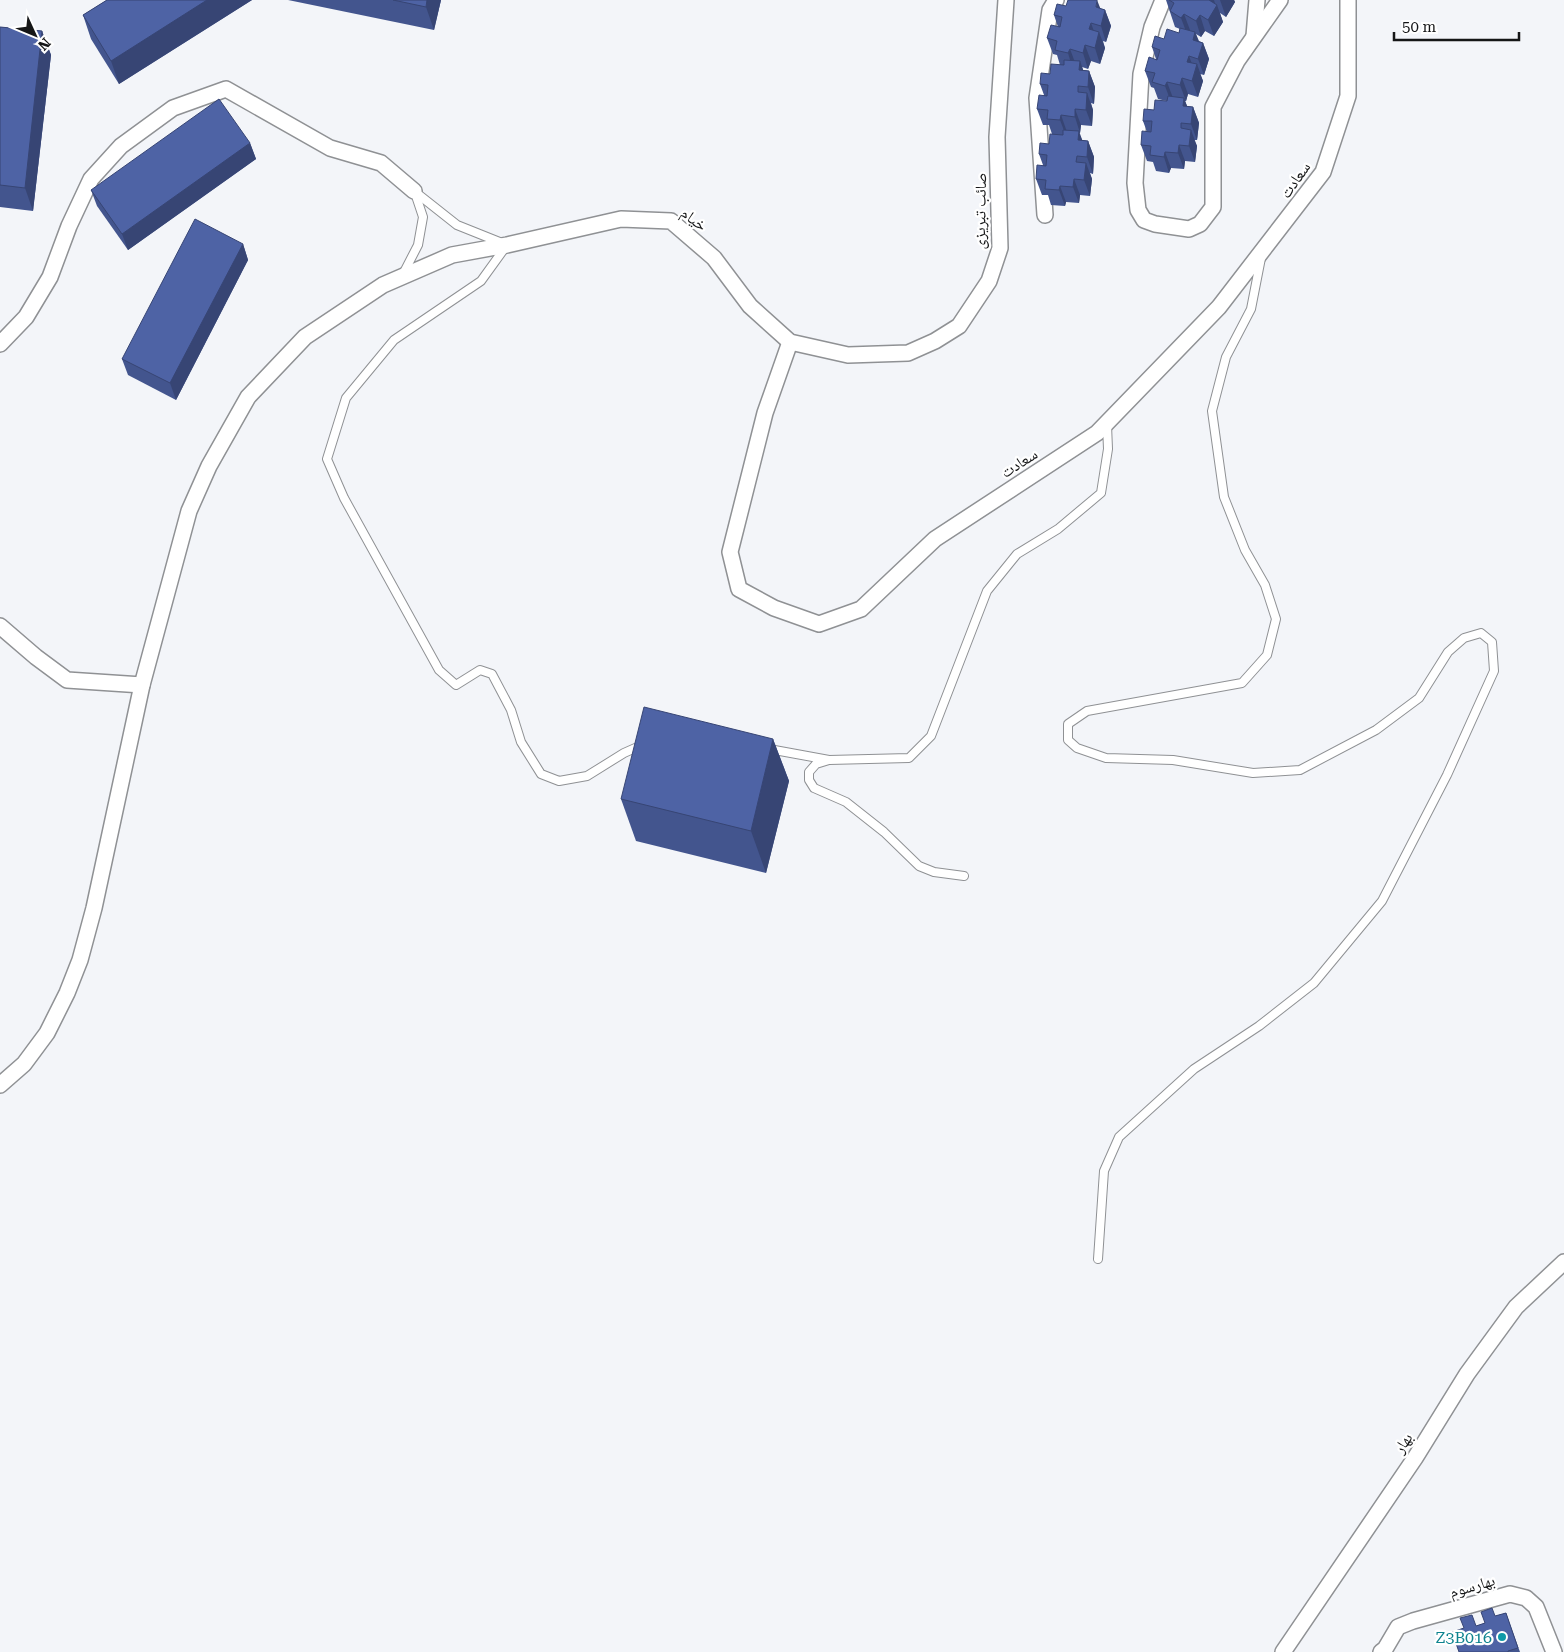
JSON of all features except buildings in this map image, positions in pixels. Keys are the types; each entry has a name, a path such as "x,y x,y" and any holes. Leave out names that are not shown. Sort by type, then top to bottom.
{"street":[{"name":"صائب تبریزی","path":"790,342 848,355 908,353 935,341 959,326 989,281 1000,248 996,137 1006,0"},
{"path":"1045,214 1037,98 1050,10 1056,0"},
{"path":"1163,0 1152,27 1142,74 1135,183 1138,210 1144,220 1155,224 1189,229 1200,224 1213,207 1213,107 1236,61 1280,0"},
{"path":"1254,36 1257,0"},
{"name":"سعادت","path":"790,342 765,413 730,552 738,589 774,608 820,624 861,609 935,540 1097,433 1219,307 1262,254 1323,172 1348,96 1348,0"},
{"path":"0,344 26,317 50,277 69,226 91,179 121,146 173,108 226,89 330,148 381,163 414,191"},
{"name":"خیام","path":"0,1086 24,1064 48,1033 80,960 94,908 142,685 188,510 209,466 248,397 305,337 383,284 452,255 507,245 621,219 671,221 714,258 750,306 790,342"},
{"path":"0,626 36,657 68,680 142,685"},
{"name":"بهار","path":"1283,1652 1410,1466 1467,1374 1516,1307 1564,1262"},
{"name":"بهارسوم","path":"1380,1652 1385,1649 1398,1627 1413,1621 1510,1594 1526,1598 1536,1607 1554,1652"}],"lane":[{"path":"414,191 457,225 507,245 481,281 394,340 346,398 327,459 344,498 439,670 456,685 480,670 492,674 511,710 521,742 541,774 559,781 587,776 624,753 650,741"},
{"path":"401,277 418,245 423,217 414,191"},
{"path":"1098,1259 1104,1171 1119,1137 1194,1069 1259,1026 1314,983 1382,901 1447,774 1494,671 1492,642 1481,633 1464,638 1448,652 1419,698 1376,730 1300,770 1253,773 1173,760 1106,758 1077,748 1068,740 1068,724 1087,711 1242,683 1267,655 1276,619 1265,585 1245,550 1224,497 1212,410 1226,357 1251,309 1262,254"},
{"path":"763,748 829,760 908,758 931,736 987,591 1017,554 1058,529 1101,493 1108,449 1107,423"},
{"path":"829,760 816,764 809,772 809,780 814,788 846,802 884,832 920,866 934,872 964,876"}],"place":[{"name":"Z3B016","path":"1502,1637"}]}
